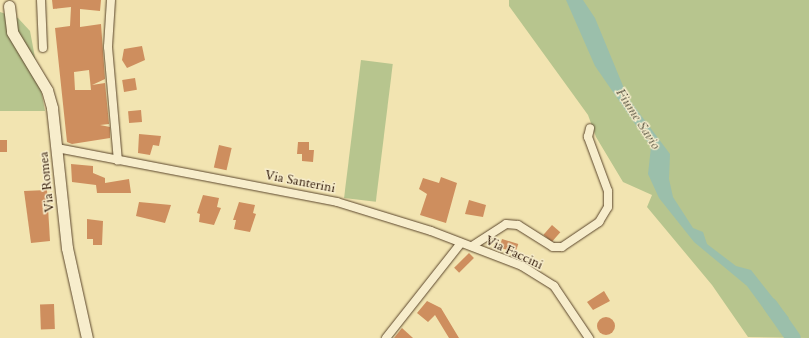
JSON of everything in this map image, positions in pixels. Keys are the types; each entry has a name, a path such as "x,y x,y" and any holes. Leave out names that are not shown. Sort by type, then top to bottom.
{"main road":[{"name":"Via Romea","path":"0,14 11,3"},
{"name":"Via Romea","path":"11,3 12,32"},
{"name":"Via Romea","path":"0,23 12,32 46,90 57,148 67,248 87,338"}],"street":[{"path":"41,0 43,48"},
{"path":"111,0 108,47 118,161"},
{"path":"472,246 506,224 518,225 553,247 562,247 598,222 608,207 608,191 588,137 590,128"},
{"name":"Via Santerini","path":"57,148 118,161 337,202 472,246"},
{"path":"386,338 461,243"},
{"name":"Via Faccini","path":"472,246 522,266 554,286 589,338"}],"green space":[{"path":"509,0 809,0 809,338 748,337 712,285 647,207 652,195 623,182 596,137 588,115 509,6"},
{"path":"0,12 18,18 30,31 45,111 0,111"},
{"path":"361,60 393,64 376,202 344,198"}],"water":[{"path":"566,0 583,0 595,18 628,98 670,154 669,179 673,197 693,228 703,232 707,244 736,266 751,270 789,318 774,323 747,286 694,242 659,198 648,174 651,147 595,66"}],"building":[{"path":"52,0 101,0 100,11 80,9 80,27 101,24 105,79 92,85 105,83 109,124 100,125 110,127 110,138 72,144 67,142 55,28 70,26 71,7 53,9","holes":["89,70 91,90 75,90 74,72"]},
{"path":"142,46 145,60 127,68 122,60 124,49"},
{"path":"135,78 137,90 124,92 122,80"},
{"path":"141,110 142,122 129,123 128,111"},
{"path":"139,134 161,136 159,146 153,145 150,155 138,153"},
{"path":"0,140 7,140 7,152 0,152"},
{"path":"298,142 309,142 309,150 314,150 313,162 302,161 302,154 297,154"},
{"path":"219,145 232,148 226,170 214,167"},
{"path":"71,164 93,166 93,173 105,178 105,183 129,179 131,193 97,193 96,185 72,182"},
{"path":"441,177 457,183 446,223 420,215 427,194 419,189 423,178 439,183"},
{"path":"47,190 50,241 31,243 24,191"},
{"path":"203,195 219,198 217,207 221,208 214,225 199,222 200,214 197,213"},
{"path":"469,200 486,205 483,217 465,214"},
{"path":"139,202 171,205 165,223 136,216"},
{"path":"239,202 255,205 253,213 256,214 250,232 234,229 236,220 233,220"},
{"path":"87,219 103,221 102,245 93,245 93,239 87,239"},
{"path":"552,225 560,232 552,242 543,235"},
{"path":"502,239 518,244 516,253 499,248"},
{"path":"469,253 474,258 459,273 454,268"},
{"path":"604,291 610,301 593,310 587,302"},
{"path":"427,301 441,308 459,338 449,338 435,315 428,322 417,313"},
{"path":"40,304 54,304 55,329 41,329"},
{"path":"606,317 612,320 615,326 612,332 606,335 600,332 597,326 600,320"},
{"path":"402,328 413,338 394,338"}],"waterway":[{"name":"Fiume Savio","path":"770,305 793,338"}]}
